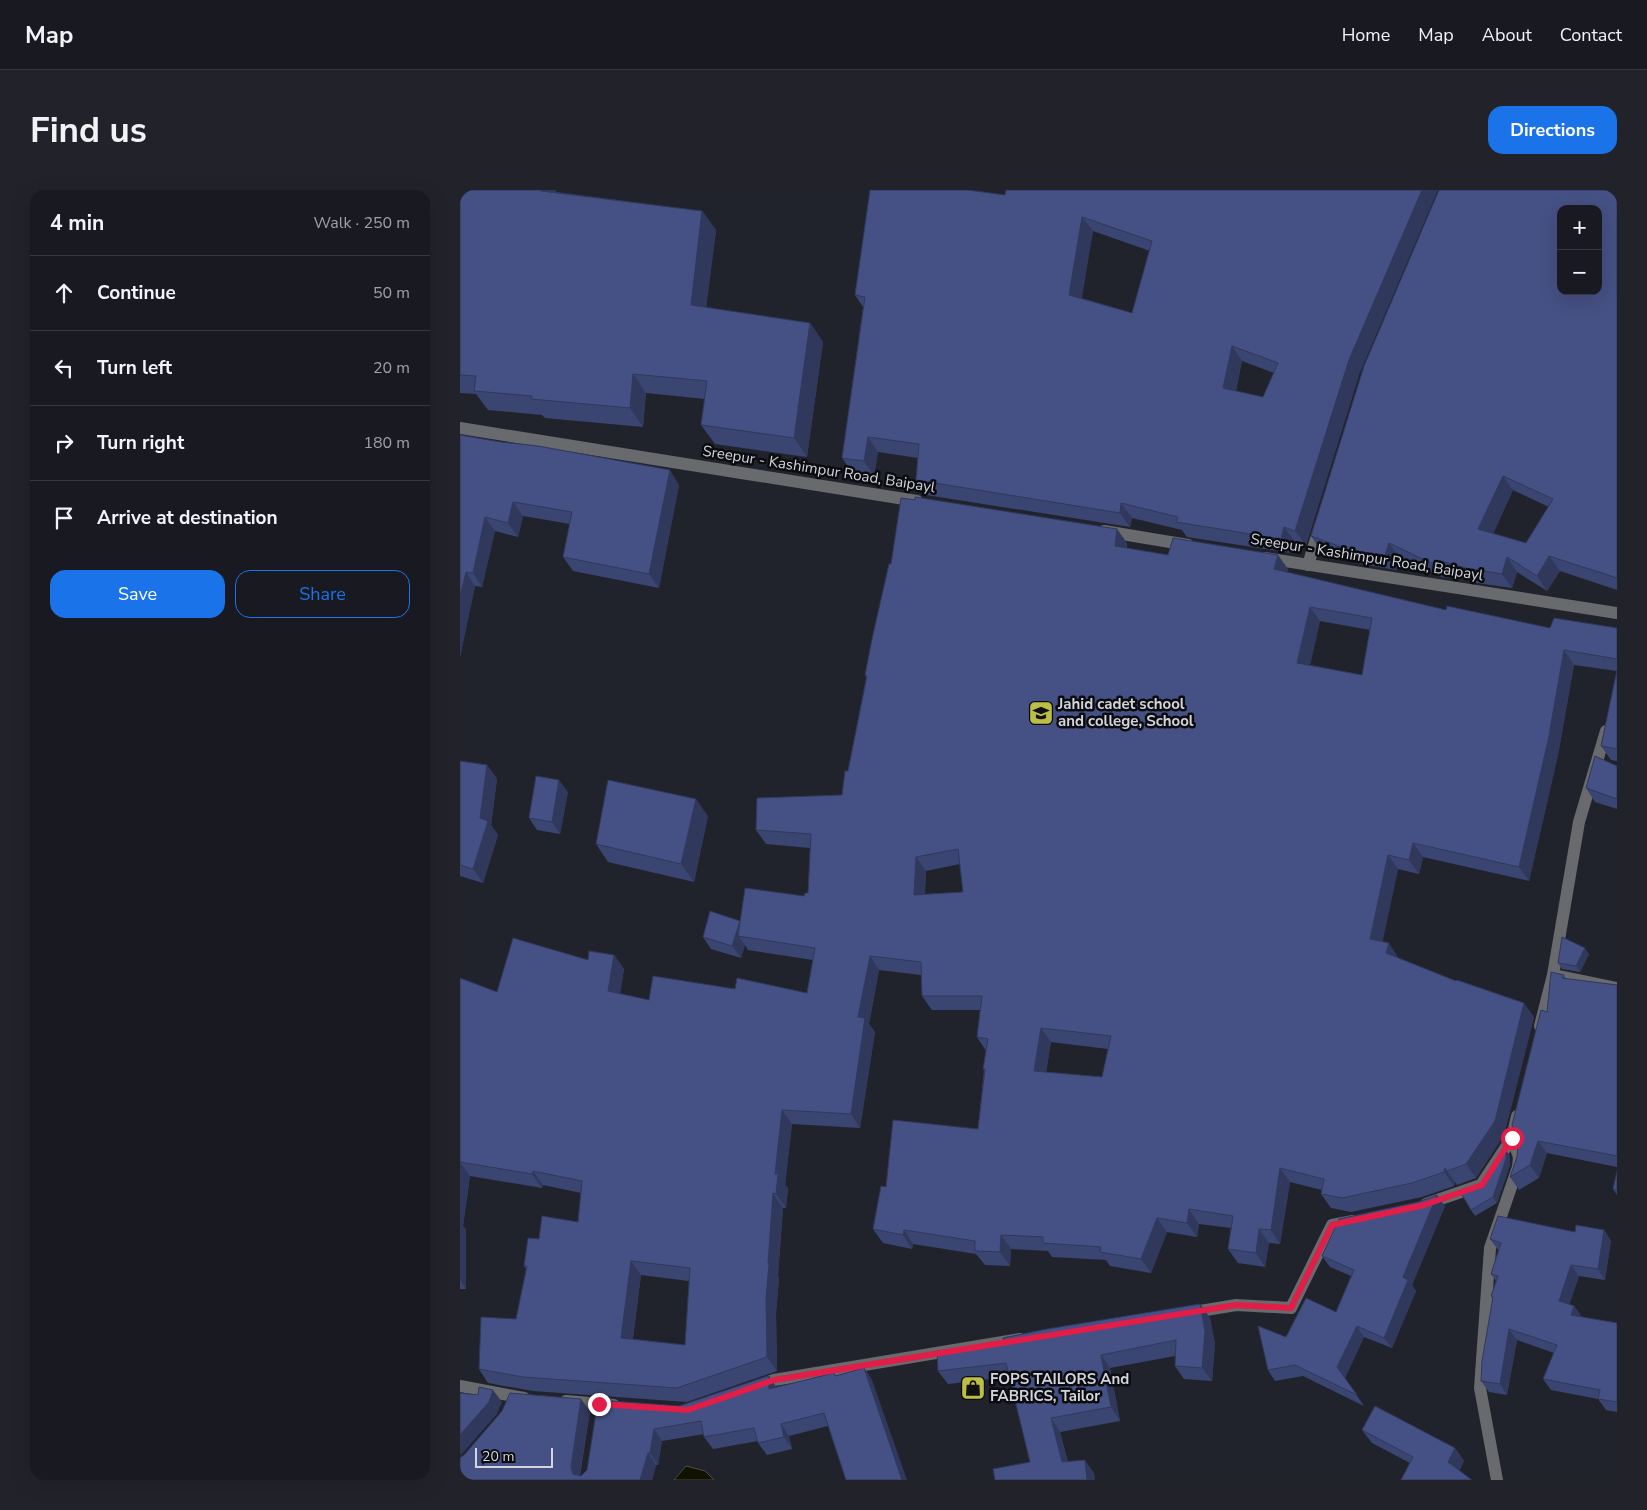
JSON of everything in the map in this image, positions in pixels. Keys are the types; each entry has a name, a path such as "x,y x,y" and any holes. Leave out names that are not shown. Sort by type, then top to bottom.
{"street":[{"name":"Sreepur - Kashimpur Road, Baipayl","path":"460,428 927,502"},
{"path":"1308,565 1323,518"},
{"path":"1093,529 1200,547"},
{"name":"Sreepur - Kashimpur Road, Baipayl","path":"1249,555 1617,613"},
{"path":"1536,1042 1553,975 1578,822 1609,723"},
{"path":"1553,975 1617,988"},
{"path":"1415,1207 1482,1185 1512,1138 1521,1100"},
{"path":"1497,1480 1480,1388 1490,1248 1518,1168 1519,1157 1512,1138"},
{"path":"1180,1314 1236,1305 1291,1308 1332,1225 1369,1217"},
{"path":"748,1389 774,1380 1029,1338"},
{"path":"460,1386 532,1399"},
{"path":"507,1410 513,1396"},
{"path":"552,1400 598,1408 629,1406"}],"shaded area":[{"path":"686,1466 705,1471 714,1480 674,1480"}],"building":[{"path":"460,190 541,190 702,211 691,305 810,323 794,438 701,425 707,381 633,374 630,408 531,399 532,396 474,391 476,376 460,375"},
{"path":"870,190 968,190 1005,195 1006,190 1422,190 1349,360 1295,531 1284,527 1281,539 1176,522 1178,517 1121,503 1120,513 916,480 919,444 868,437 864,461 842,458 865,297 855,295","holes":["1082,217 1152,241 1132,313 1069,295","1232,346 1278,363 1263,397 1223,388"]},
{"path":"1439,190 1617,190 1617,578 1549,556 1537,576 1507,557 1502,574 1466,568 1440,561 1439,564 1431,563 1389,543 1385,555 1350,550 1311,536 1364,366","holes":["1503,476 1553,499 1526,543 1478,529"]},
{"path":"460,435 538,446 670,470 649,574 563,557 572,512 513,502 508,523 485,517 473,573 466,572 460,597"},
{"path":"915,497 1117,529 1115,546 1168,555 1173,538 1278,555 1274,569 1446,610 1447,606 1550,628 1554,618 1617,628 1617,659 1564,650 1548,741 1519,867 1413,843 1409,860 1388,855 1370,939 1389,943 1386,953 1456,981 1524,1003 1495,1121 1466,1164 1447,1171 1445,1168 1444,1172 1412,1183 1342,1198 1321,1194 1324,1179 1280,1168 1271,1230 1259,1229 1256,1253 1228,1249 1233,1216 1189,1209 1187,1223 1157,1218 1141,1259 1100,1252 1101,1247 1043,1243 1043,1237 1001,1235 1000,1252 975,1251 975,1241 904,1230 903,1235 873,1229 881,1186 886,1187 893,1120 978,1129 985,1069 983,1069 988,1039 977,1037 982,996 922,996 921,962 870,956 858,1017 865,1018 851,1114 782,1110 775,1174 778,1174 776,1194 773,1193 768,1263 766,1299 767,1357 677,1388 523,1377 479,1369 481,1317 516,1319 527,1266 524,1266 528,1238 539,1239 542,1216 578,1222 582,1181 533,1171 532,1174 460,1162 460,978 497,992 513,938 588,960 589,951 614,955 608,991 649,1000 653,976 735,989 737,978 807,993 815,948 738,936 745,888 804,896 805,893 808,893 811,834 756,830 757,798 842,795 845,771 848,771 867,676 865,675 872,639 889,564 891,564 901,498 915,500","holes":["1310,607 1372,618 1362,675 1297,663","958,849 963,892 914,895 916,857","1041,1028 1111,1036 1102,1077 1034,1071","631,1261 690,1268 685,1345 621,1338"]},
{"path":"1617,670 1617,749 1601,746"},
{"path":"1595,756 1617,766 1617,799 1586,788"},
{"path":"460,761 487,765 480,818 488,821 473,869 460,865"},
{"path":"536,776 559,780 552,822 529,818"},
{"path":"608,780 696,799 681,864 596,844"},
{"path":"710,911 740,921 732,946 703,937"},
{"path":"1562,937 1585,948 1576,966 1558,963"},
{"path":"1551,972 1564,975 1562,978 1617,985 1617,1156 1538,1141 1530,1165 1510,1177 1517,1157 1518,1145 1512,1125 1541,1010 1547,1012"},
{"path":"1506,1150 1506,1159 1493,1197 1471,1210 1461,1193 1483,1184"},
{"path":"1617,1171 1617,1190 1613,1189"},
{"path":"1437,1195 1403,1277 1408,1280 1384,1338 1357,1326 1337,1367 1357,1395 1295,1365 1268,1370 1258,1326 1286,1337 1306,1298 1336,1312 1354,1270 1322,1256 1339,1219 1418,1202"},
{"path":"1498,1216 1575,1232 1576,1225 1604,1230 1598,1269 1571,1265 1559,1301 1574,1306 1571,1315 1617,1323 1617,1402 1598,1399 1600,1390 1543,1379 1557,1345 1509,1329 1500,1384 1481,1381 1482,1361 1493,1297 1491,1296 1498,1276 1491,1274 1501,1243 1490,1239"},
{"path":"1200,1304 1205,1331 1202,1368 1175,1366 1176,1340 1101,1355 1111,1407 1051,1418 1062,1462 1085,1460 1087,1480 995,1480 993,1469 1030,1462 1006,1363 938,1371 937,1351 1004,1343 1003,1338 1047,1329"},
{"path":"864,1368 902,1480 846,1480 824,1413 781,1424 784,1437 758,1443 754,1428 704,1437 701,1421 654,1429 650,1453 648,1453 640,1480 460,1480 460,1458 502,1411 510,1393 581,1399 571,1467 573,1474 581,1476 587,1470 598,1400 679,1406 768,1376 769,1389 834,1373 835,1376"},
{"path":"479,1387 493,1390 489,1402 460,1435 460,1393 478,1395"},
{"path":"1375,1406 1455,1448 1448,1462 1472,1480 1401,1480 1413,1457 1362,1430"}],"place":[{"name":"Jahid cadet school and college, School","path":"1041,713"},
{"name":"FOPS TAILORS And FABRICS, Tailor","path":"973,1388"}],"route":[{"path":"599,1404 688,1410 774,1380 895,1359 1236,1305 1291,1308 1332,1225 1424,1205 1482,1185 1512,1138"}]}
